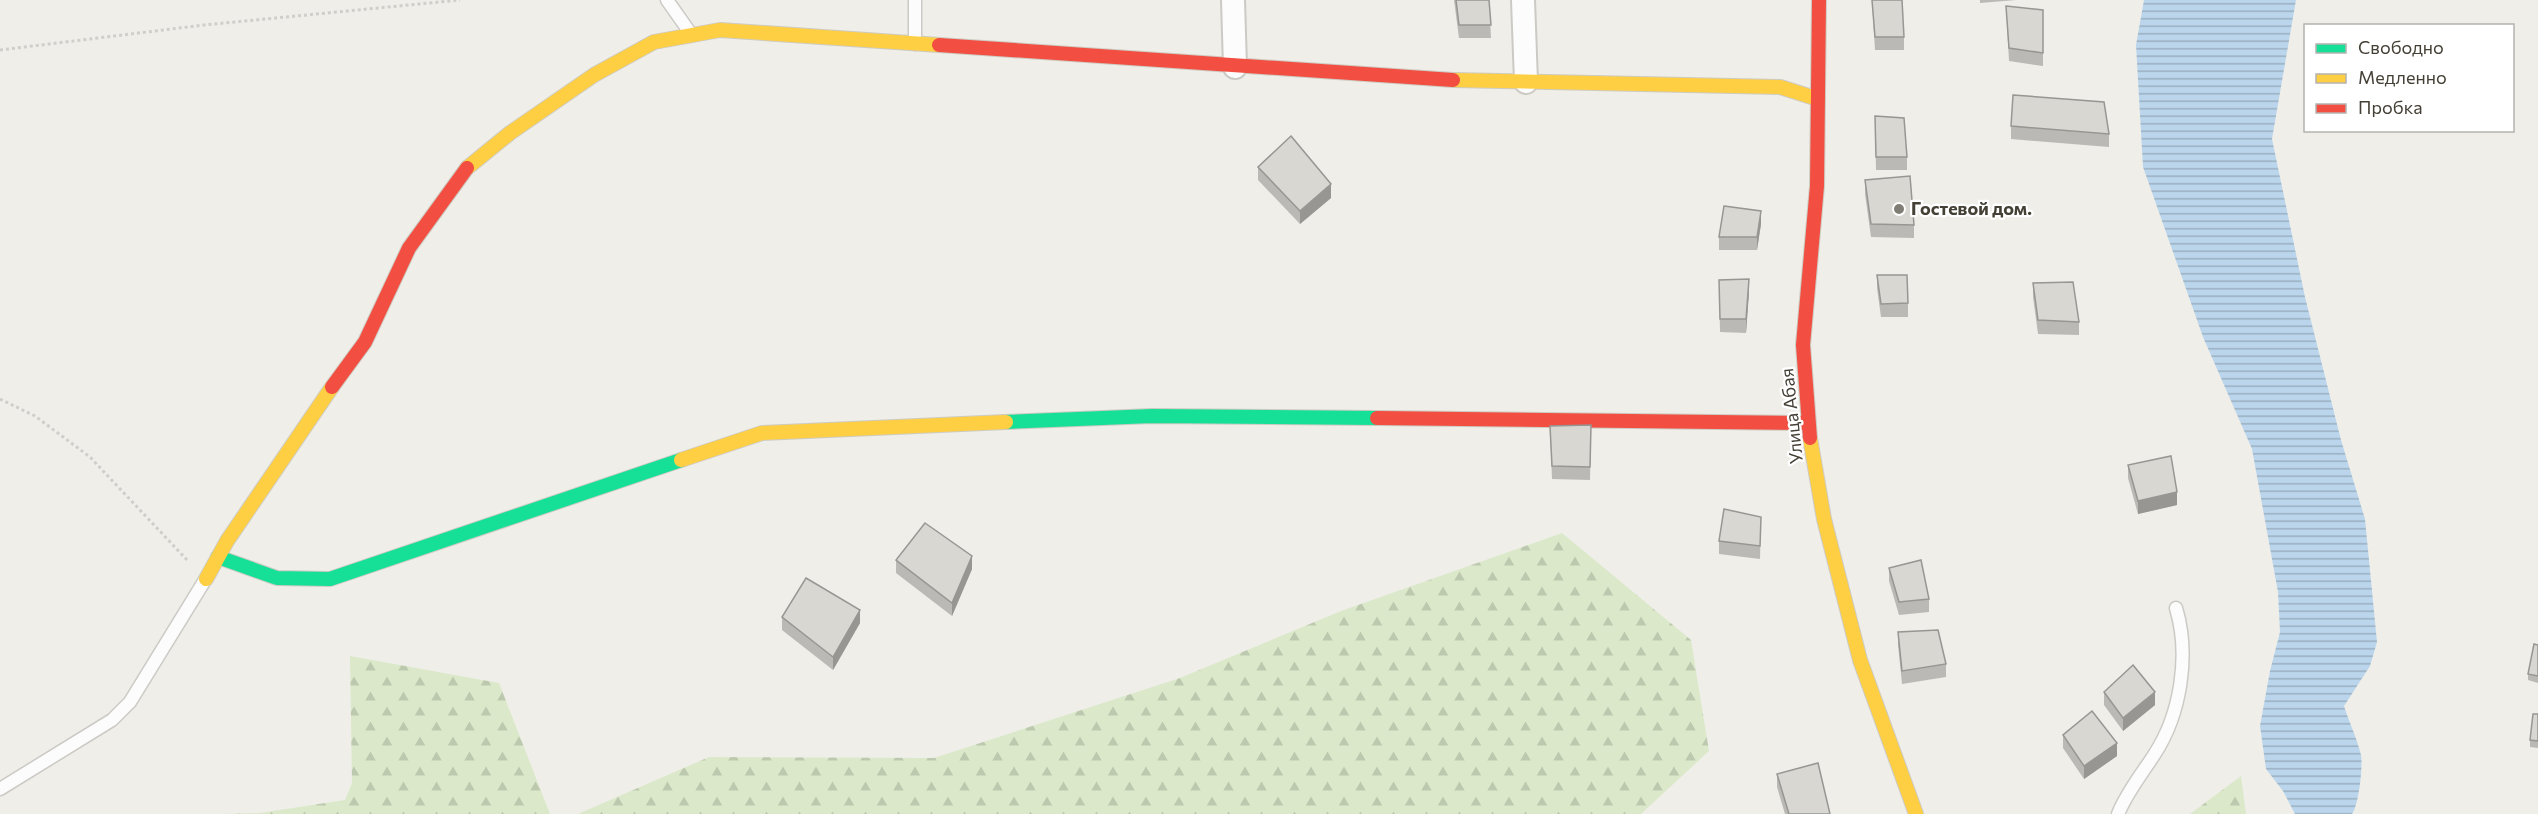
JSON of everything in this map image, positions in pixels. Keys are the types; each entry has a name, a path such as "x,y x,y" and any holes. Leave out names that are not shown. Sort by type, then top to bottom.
{"street":[{"path":"1233,0 1235,67"},
{"path":"1523,0 1526,82"},
{"name":"Улица Абая","path":"1819,0 1817,186 1803,345 1807,423 1824,519 1860,660 1916,814"},
{"path":"206,579 317,406 365,342 409,248 463,171 510,134 594,75 654,42 720,30 1418,79 1780,87 1818,99"},
{"path":"218,557 277,578 330,579 762,433 1152,416 1807,423"}],"lane":[{"path":"667,0 692,35"},
{"path":"915,0 915,44"},
{"path":"0,789 112,720 124,708 206,579"},
{"path":"2118,814 2126,795 2156,753 2170,723 2179,694 2182,630 2176,608"}],"path":[{"path":"0,50 204,25 460,0"},
{"path":"0,399 35,416 90,457 206,579"}],"green space":[{"path":"1562,533 1691,640 1709,751 1641,814 578,814 709,757 934,758 1180,678 1341,611"},
{"path":"350,656 499,683 550,814 223,814 260,813 345,800 352,783"},
{"path":"2241,776 2246,814 2190,814"}],"water":[{"path":"2144,0 2296,0 2272,139 2305,297 2341,440 2365,519 2377,642 2370,666 2344,706 2361,755 2361,776 2352,814 2295,814 2283,791 2266,769 2260,726 2280,632 2278,592 2252,449 2203,337 2143,167 2136,45"}],"building":[{"path":"1456,0 1489,0 1491,25 1459,25"},
{"path":"1872,0 1902,0 1904,37 1875,37"},
{"path":"2006,6 2043,10 2043,53 2009,48"},
{"path":"2013,95 2104,102 2109,134 2011,126"},
{"path":"1875,116 1904,118 1907,157 1876,157"},
{"path":"1291,136 1331,184 1300,211 1258,167"},
{"path":"1910,176 1914,225 1871,224 1865,180"},
{"path":"1724,206 1761,211 1757,237 1719,237"},
{"path":"1877,275 1907,275 1908,303 1881,304"},
{"path":"1749,279 1746,319 1720,319 1719,280"},
{"path":"2073,282 2079,322 2038,320 2033,283"},
{"path":"1591,425 1590,467 1552,466 1550,426"},
{"path":"2171,456 2177,492 2138,501 2128,465"},
{"path":"1724,509 1761,517 1760,546 1719,541"},
{"path":"925,523 972,556 952,603 896,560"},
{"path":"1921,560 1929,599 1899,602 1889,568"},
{"path":"806,578 860,610 833,657 782,617"},
{"path":"1938,630 1946,664 1902,671 1898,632"},
{"path":"2534,644 2538,645 2538,676 2528,674"},
{"path":"2133,665 2155,692 2123,718 2104,692"},
{"path":"2092,711 2117,743 2084,766 2063,735"},
{"path":"2533,714 2538,714 2538,741 2530,740"},
{"path":"1818,763 1830,814 1789,814 1777,774"}],"traffic: fast":[{"path":"1006,422 1152,416 1377,418"},
{"path":"218,557 277,578 330,579 681,460"}],"traffic: slow":[{"path":"467,168 510,133 594,75 654,42 720,30 939,45"},
{"path":"1453,80 1780,87 1818,99"},
{"path":"206,579 227,541 332,387"},
{"path":"681,460 762,433 1006,422"},
{"path":"1810,438 1824,519 1860,660 1916,814"}],"traffic: jam":[{"path":"1810,438 1803,345 1817,186 1819,0"},
{"path":"939,45 1453,80"},
{"path":"332,387 365,342 409,248 467,168"},
{"path":"1377,418 1807,423"}],"place":[{"name":"Гостевой дом.","path":"1899,209"}]}
